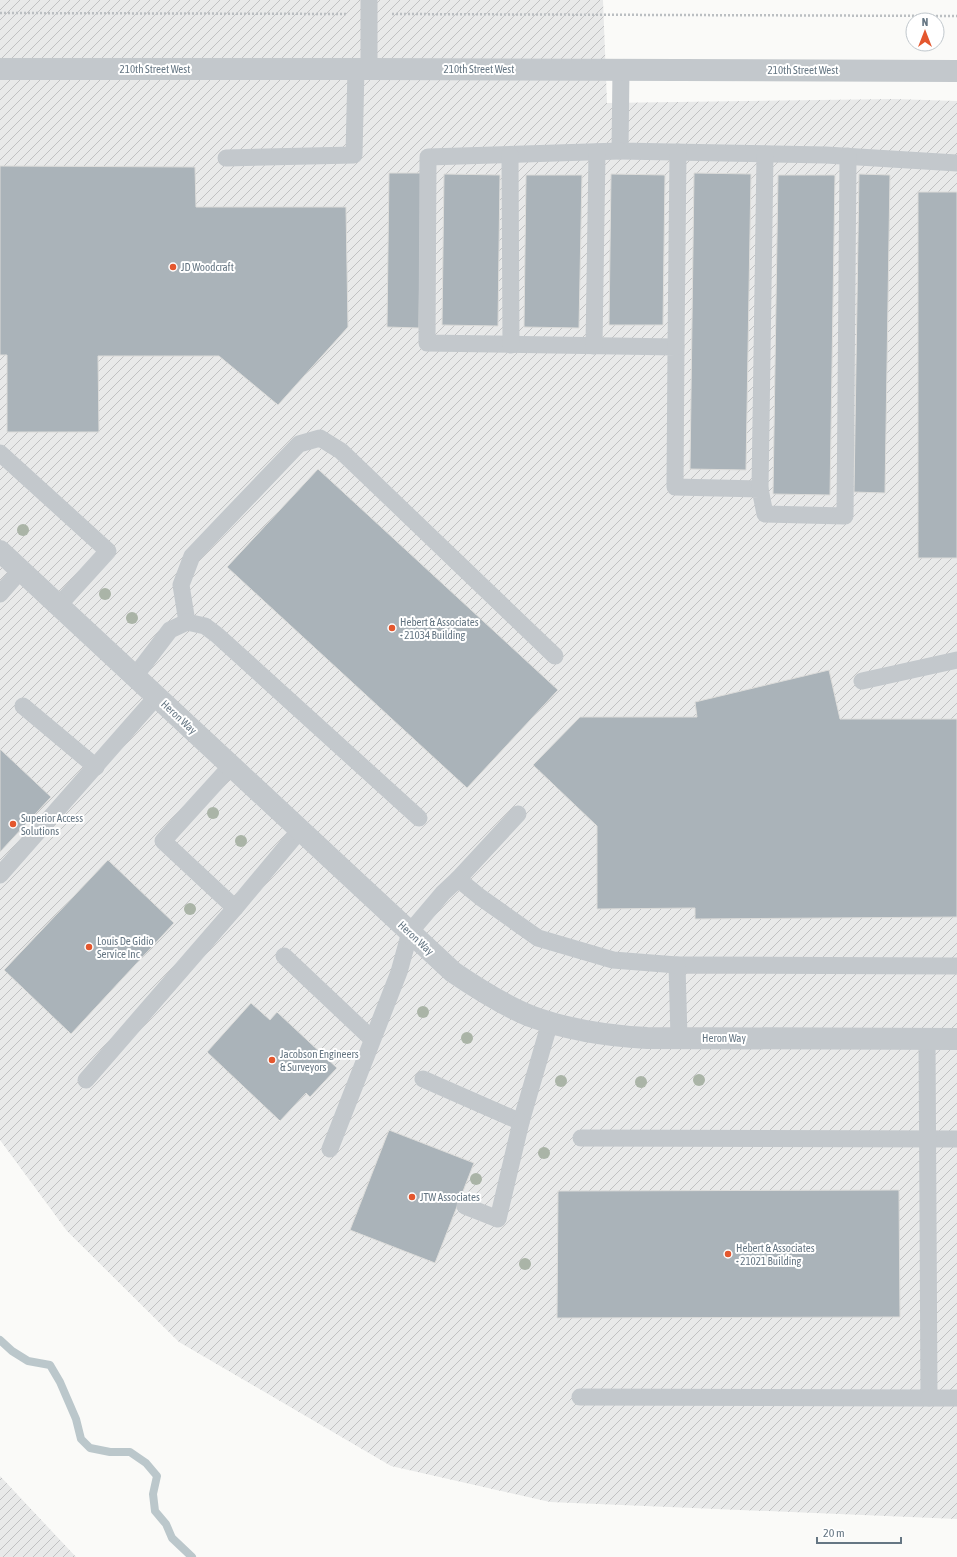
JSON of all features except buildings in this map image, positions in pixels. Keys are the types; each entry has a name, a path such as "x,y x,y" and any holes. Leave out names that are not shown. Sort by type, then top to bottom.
{"street":[{"name":"210th Street West","path":"0,69 621,69 957,71"},
{"name":"Heron Way","path":"0,551 453,972 477,989 517,1010 550,1022 588,1032 618,1036 679,1038 957,1039"}],"lane":[{"path":"226,158 354,155 369,7"},
{"path":"620,151 621,69"},
{"path":"676,347 427,343 428,157 620,151 848,156 957,163"},
{"path":"594,346 597,152"},
{"path":"678,152 675,487 760,489"},
{"path":"766,154 760,489 765,514 845,516 848,156"},
{"path":"510,155 511,345"},
{"path":"187,622 181,585 192,556 299,444 320,438 340,451 555,656"},
{"path":"0,453 108,551 59,605"},
{"path":"0,594 21,570"},
{"path":"135,676 170,630 187,622 205,626 218,635 420,818"},
{"path":"862,682 957,660"},
{"path":"0,876 157,696"},
{"path":"23,706 96,767"},
{"path":"231,766 163,841 235,908"},
{"path":"330,1149 399,972 410,932 443,893 458,879 518,814"},
{"path":"86,1080 235,908 300,830"},
{"path":"458,879 538,938 613,960 677,965 957,966"},
{"path":"284,956 372,1039"},
{"path":"677,965 679,1038"},
{"path":"465,1206 498,1219 521,1122 550,1022"},
{"path":"927,1039 929,1398"},
{"path":"424,1079 521,1122"},
{"path":"581,1138 957,1139"},
{"path":"580,1397 957,1398"}],"path":[{"path":"0,13 369,7 957,16"}],"shaded area":[{"path":"0,0 603,0 607,103 894,99 957,101 957,1519 550,1502 391,1466 179,1342 67,1231 0,1140"},
{"path":"0,1476 76,1557 0,1557"}],"waterway":[{"path":"0,1340 12,1351 28,1361 50,1365 60,1382 76,1419 81,1439 90,1448 110,1452 130,1452 146,1463 157,1476 153,1494 155,1511 166,1524 172,1538 192,1557"}],"place":[{"name":"JD Woodcraft","path":"173,267"},
{"name":"Hebert & Associates - 21034 Building","path":"392,628"},
{"name":"Superior Access Solutions","path":"13,824"},
{"name":"Louis De Gidio Service Inc","path":"89,947"},
{"name":"Jacobson Engineers & Surveyors","path":"272,1060"},
{"name":"JTW Associates","path":"412,1197"},
{"name":"Hebert & Associates - 21021 Building","path":"728,1254"}]}
